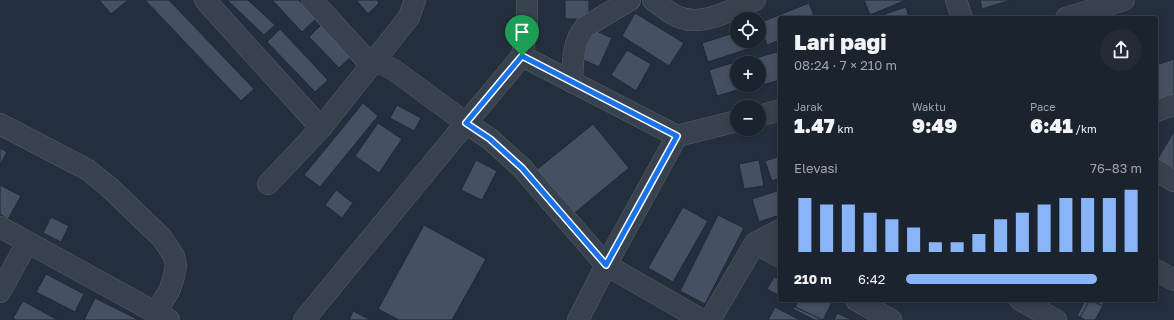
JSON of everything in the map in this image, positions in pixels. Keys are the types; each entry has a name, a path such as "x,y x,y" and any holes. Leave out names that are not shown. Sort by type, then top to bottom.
{"street":[{"path":"205,0 321,128"},
{"path":"312,0 371,65"},
{"path":"268,184 321,128 409,17 415,0"},
{"path":"304,320 522,56 527,28 526,0"},
{"path":"572,82 573,59 580,34 586,27 630,0"},
{"path":"653,0 675,16 691,21 703,20 719,15 755,0"},
{"path":"956,0 961,16"},
{"path":"1072,16 1124,0"},
{"path":"522,56 677,136 730,123"},
{"path":"371,65 378,62 394,70 490,139 522,168 606,265 702,320"},
{"path":"1158,110 1174,105"},
{"path":"766,114 778,111"},
{"path":"0,124 88,170 109,187 162,238 174,256 176,266 163,316 0,228"},
{"path":"578,320 606,265 677,136"},
{"path":"1158,171 1174,181"},
{"path":"710,320 756,243 778,231"},
{"path":"0,292 27,243"},
{"path":"756,243 778,256"},
{"path":"1158,271 1174,280"},
{"path":"860,302 891,320"},
{"path":"1024,302 1056,320"}],"building":[{"path":"99,0 128,0 111,14"},
{"path":"145,0 169,0 254,89 241,101"},
{"path":"227,0 248,0 275,25 264,35"},
{"path":"272,0 299,0 316,19 302,32"},
{"path":"356,0 377,0 379,3 368,14"},
{"path":"565,0 589,0 589,19 565,19"},
{"path":"864,0 906,0 870,15"},
{"path":"980,0 1011,0 982,9"},
{"path":"809,3 814,16 778,16 778,41 767,45 766,20"},
{"path":"906,7 908,16 886,16 885,14"},
{"path":"635,13 684,43 669,66 622,36"},
{"path":"323,23 353,55 339,68 309,37"},
{"path":"590,28 612,38 599,67 577,57"},
{"path":"280,29 328,80 315,92 267,42"},
{"path":"730,34 730,48 751,48 708,62 702,43"},
{"path":"627,50 651,64 636,91 611,75"},
{"path":"778,52 778,81 766,84 766,56 762,56"},
{"path":"1174,59 1174,98 1158,103 1158,64"},
{"path":"730,64 730,92 717,96 709,70"},
{"path":"363,103 378,116 320,187 304,175"},
{"path":"397,105 421,118 414,131 390,118"},
{"path":"378,123 402,139 379,173 355,156"},
{"path":"593,124 629,168 571,216 535,171"},
{"path":"1173,133 1174,172 1158,163 1158,159"},
{"path":"0,148 7,152 0,165"},
{"path":"778,157 778,179 772,181 765,161"},
{"path":"476,160 497,171 482,200 461,190"},
{"path":"759,160 764,186 744,189 739,164"},
{"path":"0,185 21,196 8,219 0,214"},
{"path":"336,190 353,203 342,218 325,205"},
{"path":"778,191 778,216 759,222 752,199"},
{"path":"683,207 708,221 673,282 648,268"},
{"path":"718,215 744,228 705,304 680,291"},
{"path":"51,217 69,226 61,242 43,233"},
{"path":"424,225 486,259 452,320 399,320 378,309"},
{"path":"46,274 84,294 75,312 36,292"},
{"path":"774,277 778,279 778,295 767,289"},
{"path":"95,298 139,320 84,320"},
{"path":"23,301 58,320 16,320 13,318"},
{"path":"797,302 833,302 824,320 814,320 793,309"},
{"path":"798,302 832,302 823,320 795,307"},
{"path":"1084,302 1104,302 1096,320 1086,320 1077,316"},
{"path":"1089,302 1094,302 1103,306 1095,320 1085,320 1080,317"},
{"path":"775,307 800,320 768,320"},
{"path":"353,311 371,320 349,320"},
{"path":"837,313 852,320 834,320"}],"route":[{"path":"522,56 677,136 606,265 522,168 490,139 466,123 522,56"}]}
